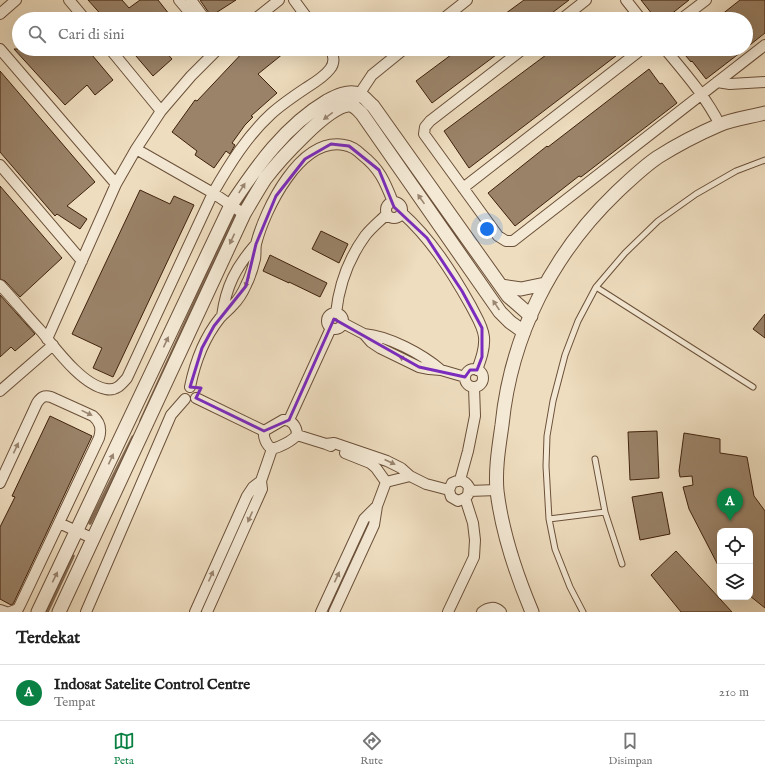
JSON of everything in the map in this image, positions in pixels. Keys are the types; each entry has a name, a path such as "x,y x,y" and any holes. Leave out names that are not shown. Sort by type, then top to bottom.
{"street":[{"path":"0,14 16,0"},
{"path":"69,0 79,12"},
{"path":"179,0 189,12"},
{"path":"191,0 200,12"},
{"path":"264,12 279,0"},
{"path":"294,0 303,12"},
{"path":"452,12 467,0"},
{"path":"571,12 586,0"},
{"path":"626,0 635,12"},
{"path":"690,12 706,0"},
{"path":"753,54 765,44"},
{"path":"0,49 116,184"},
{"path":"116,56 161,110"},
{"path":"0,391 50,342 82,261 116,184 161,110 211,56"},
{"path":"0,285 71,365 100,387 115,389 121,386 127,378 213,193 237,153 260,125 283,104 325,75 334,62 334,56"},
{"path":"59,612 244,214 265,180 286,154 306,134 338,108 348,105 356,100 372,75 395,56"},
{"path":"514,56 430,121 425,127 424,134 498,236 506,241 513,241 702,95 750,56"},
{"path":"463,188 633,56"},
{"path":"671,56 702,95 712,109 720,125"},
{"path":"717,82 730,84 765,82"},
{"path":"38,612 231,206 253,172 275,144 315,108 338,95 348,93 356,100 373,106 500,286 515,303 531,316"},
{"path":"356,100 362,114 500,312 510,322 524,332"},
{"path":"532,612 521,586 512,556 502,518 497,490 504,406 511,373 524,332 531,316 546,284 564,252 585,225 633,176 658,157 682,143 720,125 765,113"},
{"path":"86,612 171,415 185,399 184,391 190,386 193,372 202,348 214,326 233,306 246,286 255,259 256,244 268,212 284,183 305,159 322,147 331,144 349,146 371,162 379,170 393,202 399,204 402,213 426,238 444,263 462,291 482,328 484,338 483,348 477,370"},
{"path":"136,149 213,193 244,214"},
{"path":"0,165 82,261"},
{"path":"336,313 341,286 357,250 365,236 387,214 387,207 393,202"},
{"path":"387,214 393,218 400,216 402,213"},
{"path":"222,316 225,296 231,279 246,255 256,244"},
{"path":"500,286 521,289 546,284"},
{"path":"336,313 342,317 343,324"},
{"path":"330,328 327,322 328,318 336,313"},
{"path":"343,324 364,334 375,335 398,344 423,356 440,370 465,378 467,383 474,387"},
{"path":"330,328 336,329 343,324"},
{"path":"289,420 330,328"},
{"path":"465,378 470,370 477,370 482,374 483,377 481,384 474,387"},
{"path":"190,386 197,392 196,398"},
{"path":"460,480 475,416 474,387"},
{"path":"1,480 37,403 42,397 46,395 93,416 100,425 101,431 99,438 21,603 18,609 10,612"},
{"path":"185,399 191,401 196,398"},
{"path":"196,398 264,431"},
{"path":"264,431 283,420 289,420"},
{"path":"289,420 296,429 297,435"},
{"path":"264,431 264,436 268,446 272,449"},
{"path":"297,435 326,444 370,463 376,468 386,482"},
{"path":"272,449 294,439 297,435"},
{"path":"326,444 334,443 380,458 395,464 410,476 426,484 449,490"},
{"path":"207,612 262,489 261,481 272,449"},
{"path":"386,482 410,476"},
{"path":"460,480 452,483 449,490 451,497 454,500 458,501 467,494 497,490"},
{"path":"448,612 474,557 475,540 466,484 460,480"},
{"path":"195,612 247,496 253,486 261,481"},
{"path":"334,612 374,525 377,506 386,482"},
{"path":"321,612 364,519 377,506"},
{"path":"59,523 78,530 94,539"},
{"path":"482,612 487,608 494,608 501,612"},
{"path":"0,610 6,612"}],"lane":[{"path":"583,612 570,587 555,549 549,519 547,451 553,401 565,355 578,321 596,287 625,253 658,221 696,194 736,171 765,160"},
{"path":"596,287 753,387"},
{"path":"595,460 605,512 622,564"},
{"path":"549,519 605,512"}],"highlighted area":[{"path":"331,144 349,146 379,170 394,207 427,238 462,291 482,328 482,357 477,370 470,370 465,377 419,367 334,319 289,420 264,431 196,398 201,388 190,387 202,348 214,326 246,286 256,244 276,196 305,159"}],"building":[{"path":"88,0 122,0 129,8 140,0 158,0 167,12 99,12"},
{"path":"200,0 236,0 217,12 208,12"},
{"path":"524,0 569,0 553,12 508,12"},
{"path":"641,0 689,0 674,12 650,12"},
{"path":"740,0 765,0 765,33 753,42 753,12 725,12"},
{"path":"20,56 93,56 113,80 95,95 87,85 65,105"},
{"path":"136,56 169,56 172,59 153,76"},
{"path":"239,56 280,56 258,74 277,93 251,116 253,117 232,143 235,145 230,154 226,151 214,168 195,155 197,151 172,132 195,100 197,101"},
{"path":"450,56 495,56 432,103 416,81"},
{"path":"545,56 616,56 469,168 444,131"},
{"path":"686,56 736,56 706,79 692,61 691,62"},
{"path":"649,69 677,103 515,226 488,193 547,146 548,147"},
{"path":"0,71 95,182 67,206 87,219 80,229 57,214 55,216 0,152"},
{"path":"0,186 62,258 20,297 5,281 0,279"},
{"path":"140,190 170,204 174,196 194,205 113,377 93,368 102,348 72,334"},
{"path":"321,231 348,244 339,263 312,249"},
{"path":"270,255 327,283 320,297 263,271"},
{"path":"0,295 35,334 15,351 11,347 0,357"},
{"path":"765,314 765,338 753,329"},
{"path":"50,416 92,436 15,600 11,605 0,599 0,527 15,497 12,496"},
{"path":"657,431 659,478 630,480 628,432"},
{"path":"684,433 720,439 720,453 747,457 754,496 765,511 765,608 753,598 753,528 717,528 717,563 689,509 683,487 693,485 692,476 680,477 679,471"},
{"path":"662,492 670,534 640,540 632,497"},
{"path":"676,551 717,596 717,600 721,600 732,612 681,612 651,575"}],"waterway":[{"path":"264,170 275,155 292,139"},
{"path":"240,205 254,185"},
{"path":"141,421 234,216"},
{"path":"90,523 133,437"},
{"path":"47,612 73,556"}],"place":[{"name":"Indosat Satelite Control Centre","path":"730,521"}]}
